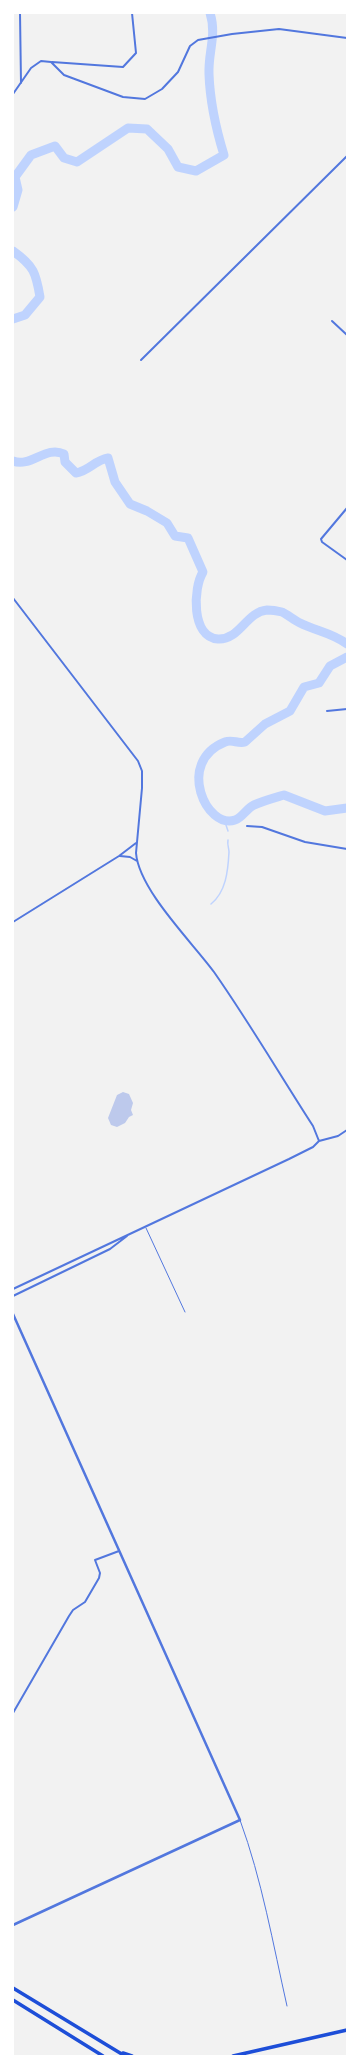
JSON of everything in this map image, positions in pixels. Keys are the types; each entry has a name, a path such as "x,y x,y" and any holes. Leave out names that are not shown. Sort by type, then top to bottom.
{"main road":[{"path":"13,1988 125,2056"},
{"path":"13,2000 103,2056"},
{"path":"233,2056 347,2030"},
{"path":"114,2049 132,2056"}],"street":[{"path":"20,13 21,84"},
{"path":"13,94 37,63 51,62 123,67 136,53 132,13"},
{"path":"51,62 64,75 123,96 145,99 162,89 178,72 190,46 198,40 279,28 347,38"},
{"path":"141,360 347,156"},
{"path":"332,321 347,335"},
{"path":"347,508 321,539 322,542 347,560"},
{"path":"13,598 138,761 142,771 142,783 136,842 137,861 146,881 214,972 314,1126 319,1141"},
{"path":"327,711 347,709"},
{"path":"246,826 262,827 305,842 347,849"},
{"path":"13,922 119,856 136,842"},
{"path":"119,856 130,857 137,861"},
{"path":"13,1289 105,1244 146,1227 313,1147 319,1141 338,1136 347,1130"},
{"path":"13,1296 105,1251 128,1235"},
{"path":"13,1314 240,1820 13,1925"},
{"path":"13,1713 69,1616 73,1610 85,1602 100,1577 95,1560 119,1551"}],"lane":[{"path":"146,1227 185,1312"},
{"path":"240,1820 247,1839 264,1906 287,2006"}],"building":[{"path":"123,1092 129,1094 133,1103 131,1110 133,1115 129,1117 125,1123 117,1127 111,1125 108,1118 117,1095"}],"waterway":[{"path":"13,207 18,190 15,177 31,155 55,146 64,158 77,162 128,128 147,129 168,149 178,167 196,171 224,155 218,135 211,95 209,66 213,29 210,13"},
{"path":"13,251 26,261 33,271 40,297 25,315 13,319"},
{"path":"13,461 26,462 51,452 57,452 64,454 65,462 76,473 81,472 99,461 108,458 115,482 130,504 147,511 167,523 175,536 188,538 203,572 197,589 197,611 203,630 209,636 218,639 226,638 238,631 248,620 260,612 269,610 282,612 306,626 336,637 347,644"},
{"path":"347,657 330,666 319,683 304,687 290,711 265,724 245,742 228,741 210,752 202,764 199,778 201,792 206,805 215,815 224,820 235,820 254,805 284,795 325,811 347,808"},
{"path":"228,821 226,825 228,831"},
{"path":"211,904 220,893 227,874 229,859 228,840"}]}
